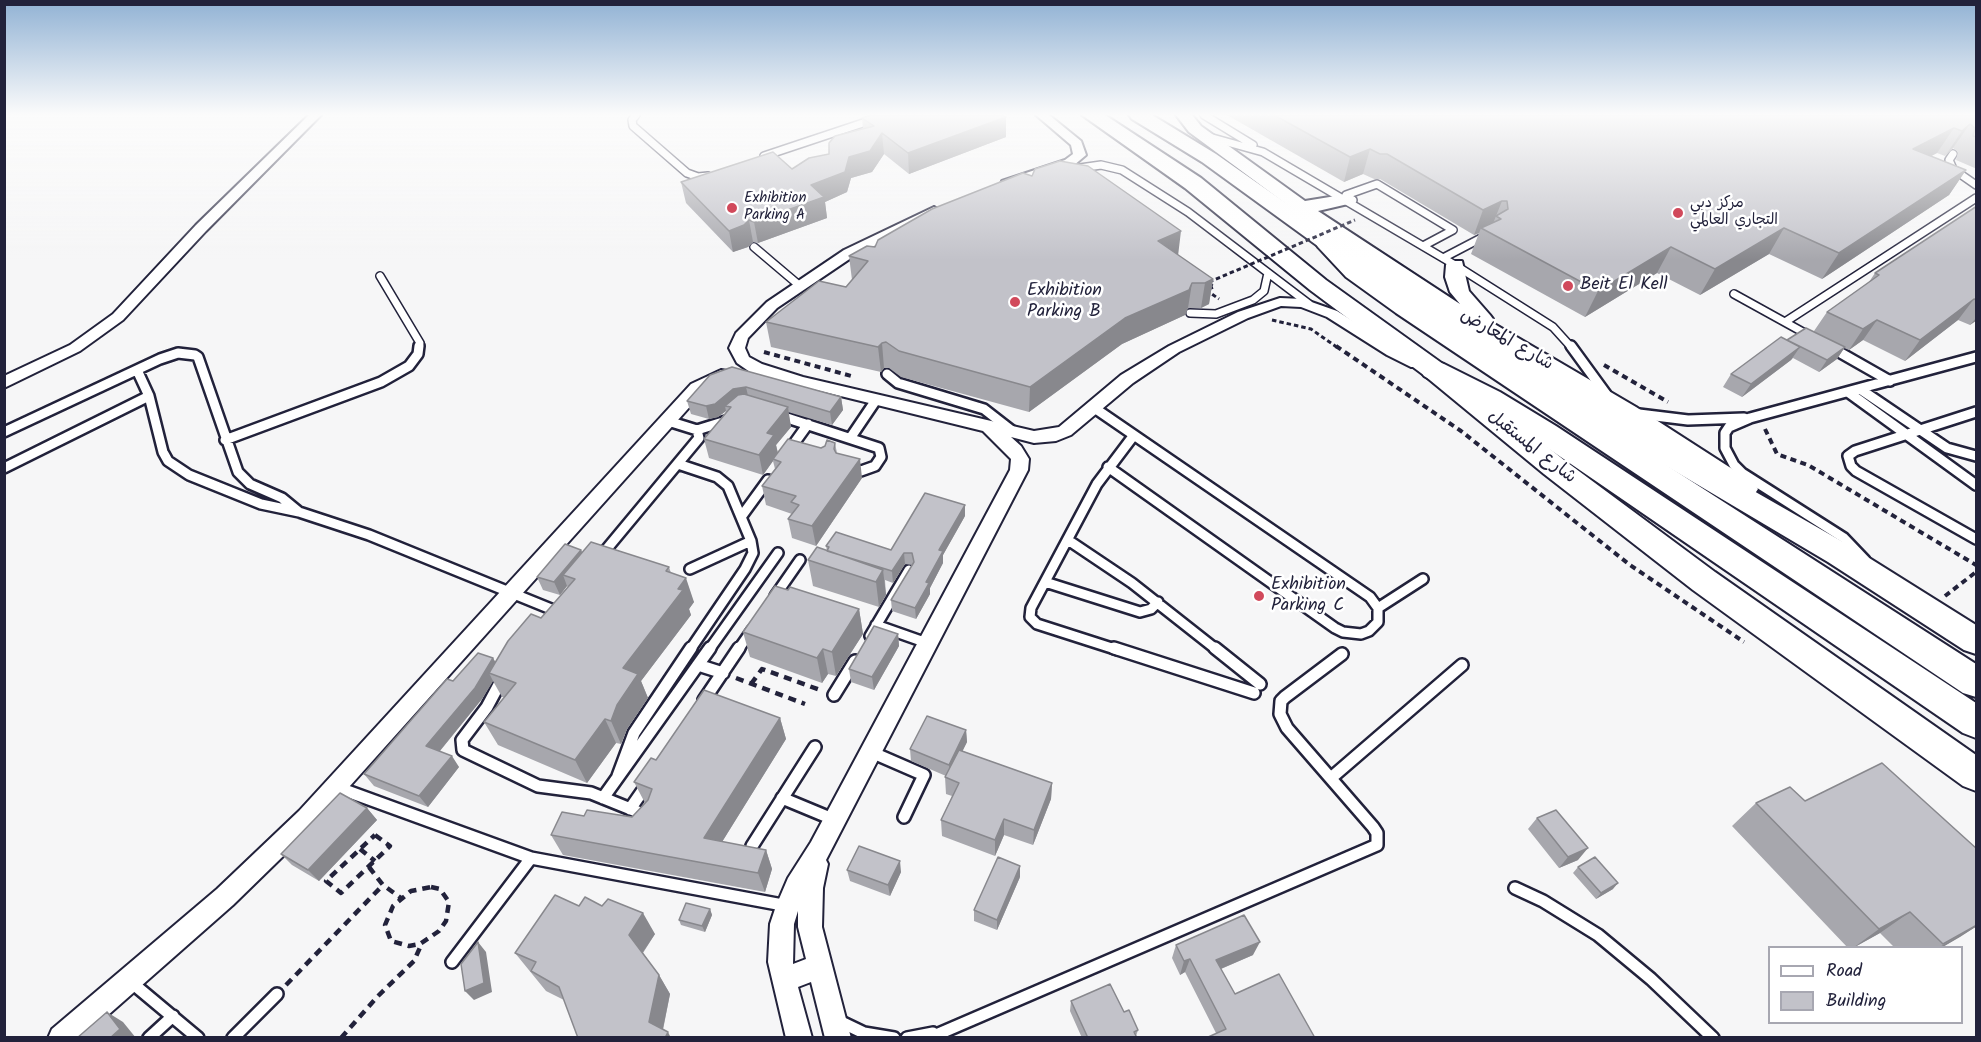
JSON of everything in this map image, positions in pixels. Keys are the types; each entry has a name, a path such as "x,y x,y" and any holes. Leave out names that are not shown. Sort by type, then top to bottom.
{"highway":[{"path":"1327,242 1355,272 1405,308 1977,682"},
{"path":"1434,370 1490,399 1546,433 1977,722"}],"main road":[{"name":"شارع المستقبل","path":"1164,164 1193,183 1318,285 1434,370 1554,467 1704,581 1977,775"},
{"path":"1219,164 1284,200 1327,242 1459,328 1587,407 1839,554 1970,636"}],"street":[{"path":"4,373 55,348 108,311 212,200 251,164"},
{"path":"4,383 75,348 118,317 201,228 266,164"},
{"path":"994,188 1068,164"},
{"name":"شارع المعارض","path":"1239,164 1284,200 1445,304 1611,401 1744,487 1839,554"},
{"path":"1284,200 1323,205 1344,201"},
{"path":"945,206 897,228 772,305 741,336 737,348 742,360 748,365 800,381 1034,436 1056,435 1073,426 1127,380 1167,353 1243,315 1280,302 1311,305 1341,318 1399,356 1434,370"},
{"path":"1449,262 1457,284 1472,308 1530,355"},
{"path":"61,1038 225,897 336,787 697,388 723,375 744,372 800,381"},
{"path":"800,1038 783,980 780,942 788,906 796,886 819,850 1019,470 1020,459 1015,450 985,426"},
{"path":"819,850 809,908 812,937 835,1027"},
{"path":"783,980 819,967"}],"lane":[{"path":"677,164 690,175 702,177 715,173"},
{"path":"1282,164 1423,246 1560,333 1611,401"},
{"path":"1951,164 1953,169 1977,185"},
{"path":"1019,189 1019,186 1080,166 1101,165 1116,168 1188,212 1311,305"},
{"path":"1344,201 1353,200 1346,195 1377,184 1453,230 1423,246"},
{"path":"1785,322 1977,198"},
{"path":"1449,262 1494,231"},
{"path":"754,247 800,286"},
{"path":"1190,313 1216,314 1253,300 1267,285 1268,273"},
{"path":"225,440 381,382 409,366 418,354 420,343 381,276"},
{"path":"1734,294 1817,340"},
{"path":"1827,346 1890,381"},
{"path":"4,432 172,355 189,353 198,357 234,465 243,478 282,498 299,512"},
{"path":"1873,575 1863,556 1844,538 1752,481 1734,465 1725,448 1725,433 1729,428 1750,418 1977,357"},
{"path":"137,370 149,396 163,452 177,469 261,504 299,512 439,562 512,593 552,615 563,602"},
{"path":"887,374 898,383 984,410 1014,433"},
{"path":"1860,389 1947,448 1977,456"},
{"path":"1848,392 1977,485"},
{"path":"4,468 149,396"},
{"path":"851,437 876,399"},
{"path":"1093,407 1370,597 1378,608 1378,622 1369,631 1352,634 1335,628 1108,467"},
{"path":"1628,412 1688,420 1750,418"},
{"path":"1977,412 1850,453 1848,461 1863,475 1977,539"},
{"path":"769,413 874,445 881,452 881,457 875,466 861,471 843,467"},
{"path":"668,421 697,430 721,423 733,416"},
{"path":"783,459 808,424"},
{"path":"594,565 699,438 697,430"},
{"path":"1134,435 1108,467 1029,612 1032,621 1254,693"},
{"path":"790,450 801,454"},
{"path":"618,776 624,754 634,733 750,561 753,553 751,541 728,486 710,474 678,464"},
{"path":"741,517 776,469"},
{"path":"1068,540 1158,602 1260,684"},
{"path":"690,569 751,541"},
{"path":"603,798 778,554"},
{"path":"696,712 800,561"},
{"path":"864,645 876,625 891,590 909,570"},
{"path":"1378,608 1423,579"},
{"path":"1045,582 1140,612 1151,609 1158,602"},
{"path":"876,625 927,643"},
{"path":"906,1038 934,1035 1377,845 1377,833 1282,721 1280,708 1285,697 1342,654"},
{"path":"834,695 858,655"},
{"path":"698,665 723,673"},
{"path":"1330,778 1462,665"},
{"path":"509,667 487,707 462,740 463,750 538,786 556,790 583,791 650,817"},
{"path":"752,846 814,747"},
{"path":"871,752 924,775 904,817"},
{"path":"630,809 650,780"},
{"path":"336,787 531,858 788,906"},
{"path":"782,798 835,820"},
{"path":"452,962 531,858"},
{"path":"1515,888 1543,901 1598,935 1651,979 1713,1038"},
{"path":"130,981 198,1038"},
{"path":"233,1038 277,994"},
{"path":"149,1038 173,1016"},
{"path":"835,1027 894,1038"}],"path":[{"path":"1199,286 1355,220"},
{"path":"1239,265 1246,271"},
{"path":"1206,281 1214,287"},
{"path":"1218,298 1227,294"},
{"path":"1243,315 1252,321 1285,321 1311,328 1461,431 1630,565 1749,645"},
{"path":"759,350 863,379"},
{"path":"1928,609 1977,572"},
{"path":"751,684 762,669 834,695"},
{"path":"723,673 805,704"},
{"path":"375,835 390,846 340,893 326,881 360,849 375,835"},
{"path":"360,849 375,861"},
{"path":"369,867 383,885 401,898"},
{"path":"277,994 383,885"},
{"path":"431,887 440,889 446,894 449,902 446,921 439,931 422,942 409,946 391,941 387,934 387,915 401,898 411,891 431,887"},
{"path":"340,1038 414,961 422,942"}],"building":[{"path":"737,164 786,164 792,169 800,164 847,164 845,172 811,185 824,197 754,222 749,220 744,225 729,231 681,182"},
{"name":"Exhibition Parking B","path":"1052,164 1088,166 1181,231 1158,241 1213,279 1205,283 1192,283 1189,290 1125,318 1030,387 899,351 886,342 878,347 766,322 819,281 846,287 868,261 849,256 867,246 875,247 878,240 932,209 1023,173 1032,176 1035,169"},
{"path":"1404,164 1950,164 1966,170 1839,253 1784,228 1715,269 1671,247 1598,291 1481,228 1501,219 1496,216 1508,209 1507,201 1483,210"},
{"path":"1977,206 1977,300 1974,299 1920,340 1877,320 1863,329 1827,312 1879,275 1875,273"},
{"path":"1806,328 1845,347 1827,360 1787,340"},
{"path":"1781,337 1800,347 1751,384 1731,374"},
{"path":"732,367 841,397 830,412 746,387 733,389 715,404 706,406 687,401 710,375"},
{"path":"744,394 788,407 767,433 774,435 759,455 704,439 731,407 725,406 738,395"},
{"path":"788,439 821,448 825,446 827,440 835,443 836,453 860,459 812,526 788,519 799,505 791,502 796,496 762,486 781,462 773,459"},
{"path":"925,493 965,505 939,550 943,551 915,608 891,600 914,562 912,553 904,553 892,571 827,551 829,547 826,546 836,532 891,550"},
{"path":"591,542 669,567 666,571 686,578 678,589 683,590 623,668 638,674 617,705 611,721 605,719 575,760 484,722 516,683 489,673 508,641 531,614 541,618 575,579 563,575"},
{"path":"565,544 581,550 554,582 537,577"},
{"path":"817,547 883,570 876,582 808,560"},
{"path":"775,586 788,590 790,587 859,609 832,652 823,649 817,658 743,632"},
{"path":"874,626 898,634 872,677 849,669"},
{"path":"478,653 493,658 475,688 426,746 452,756 419,796 364,774 447,679 453,681"},
{"path":"704,690 780,718 704,838 766,850 758,873 551,835 562,812 584,816 587,810 632,817 648,800 652,789 634,782 651,758 656,760"},
{"path":"927,716 966,730 949,765 910,749"},
{"path":"959,750 1052,783 1034,830 1004,819 995,840 941,820 959,783 945,777"},
{"path":"1882,763 1977,849 1977,925 1943,944 1910,912 1879,929 1756,803 1790,787 1805,801"},
{"path":"340,793 367,808 308,870 281,854"},
{"path":"1556,810 1588,848 1568,857 1537,818"},
{"path":"859,846 900,861 888,885 847,870"},
{"path":"998,857 1020,866 997,920 974,910"},
{"path":"1595,857 1618,883 1601,893 1578,867"},
{"path":"555,895 579,906 585,897 602,906 608,899 643,913 629,935 659,975 649,1022 668,1032 665,1038 578,1038 559,987 531,971 536,962 515,953"},
{"path":"686,903 710,909 702,926 679,920"},
{"path":"1244,915 1260,942 1216,960 1235,994 1279,974 1315,1038 1206,1038 1226,1029 1190,959 1184,961 1176,945"},
{"path":"478,942 484,983 465,991 461,964"},
{"path":"1110,984 1124,1012 1129,1010 1138,1030 1134,1032 1137,1038 1088,1038 1071,1001"},
{"path":"107,1012 120,1029 110,1038 77,1038"}],"place":[{"name":"Exhibition Parking A","path":"732,208"},
{"name":"مركز دبي التجاري العالمي","path":"1678,213"},
{"name":"Beit El Kell","path":"1568,286"},
{"name":"Exhibition Parking B","path":"1015,302"},
{"name":"Exhibition Parking C","path":"1259,596"}]}
